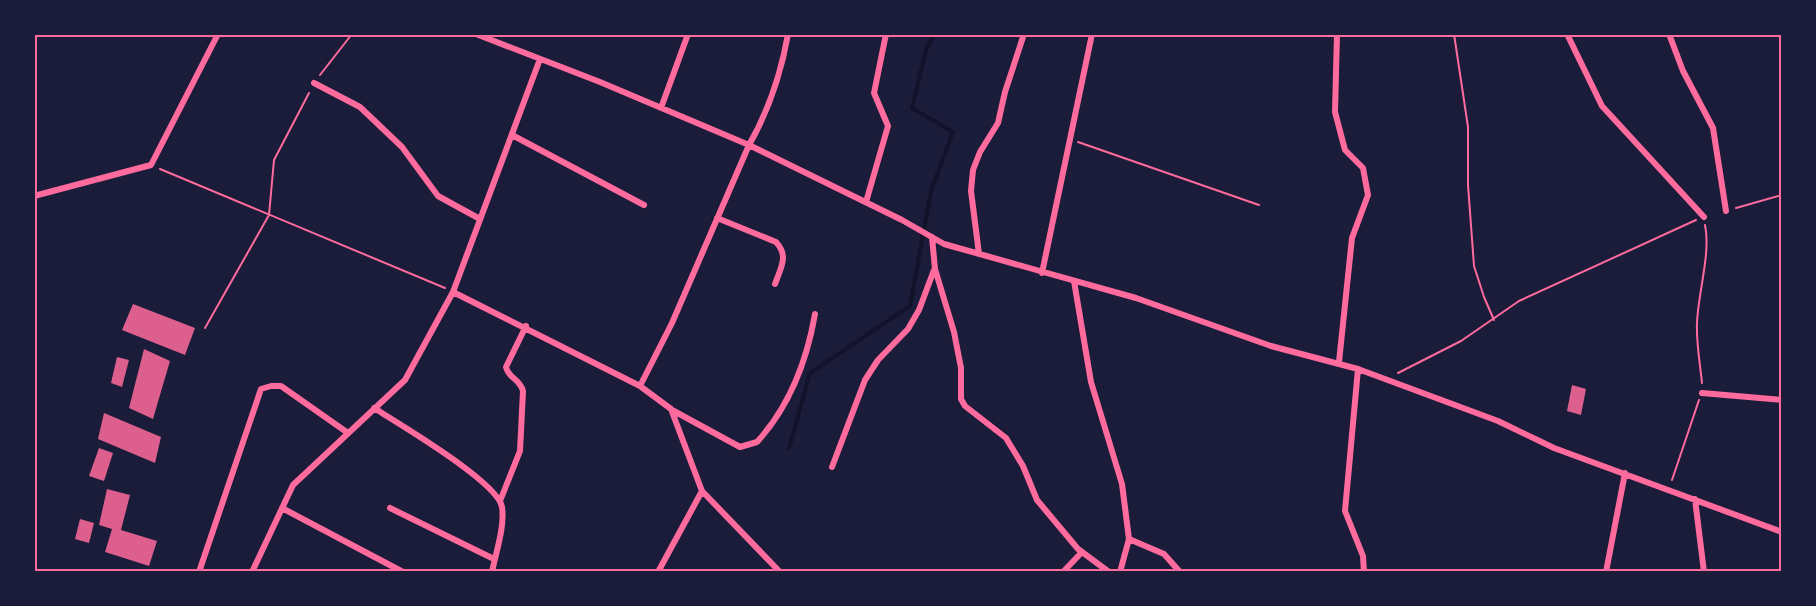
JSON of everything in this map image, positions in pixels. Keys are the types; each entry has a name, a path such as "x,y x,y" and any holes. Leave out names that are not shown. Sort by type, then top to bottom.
{"street":[{"path":"34,196 151,165 219,34"},
{"path":"476,34 749,145 902,220 944,244 1136,298 1271,346 1339,362 1498,421 1554,448 1782,532"},
{"path":"661,108 688,34"},
{"path":"640,386 672,323 749,145 761,124 782,68 788,34"},
{"path":"866,202 888,126 874,93 886,34"},
{"path":"980,254 971,191 973,170 980,152 998,123 1024,34"},
{"path":"1337,34 1335,112 1345,150 1363,168 1368,195 1352,238 1339,362"},
{"path":"1567,34 1602,106 1704,217"},
{"path":"1670,34 1683,71 1713,128 1726,211"},
{"path":"1042,273 1090,36"},
{"path":"252,572 293,485 405,380 453,292 540,59"},
{"path":"314,83 360,107 402,147 438,196 480,219"},
{"path":"512,135 644,205"},
{"path":"717,218 776,242 783,249 785,258 775,284"},
{"path":"932,237 935,269 961,368 961,399 964,406 1006,438 1023,466 1037,500 1082,552 1109,572"},
{"path":"832,467 865,380 878,360 908,329 919,310 935,269"},
{"path":"1074,281 1091,382 1122,484 1129,539 1120,572"},
{"path":"453,292 526,326 640,386 671,409 740,447 758,442 801,372 809,348 814,314"},
{"path":"492,572 502,518 500,501 520,451 523,391 520,383 510,376 506,367 526,326"},
{"path":"1358,369 1345,511 1363,556 1364,572"},
{"path":"199,572 261,389 281,386 348,433"},
{"path":"1702,393 1782,400"},
{"path":"374,408 471,472 500,501"},
{"path":"671,409 702,492 780,572"},
{"path":"1605,572 1625,473"},
{"path":"658,572 702,492"},
{"path":"1695,499 1704,572"},
{"path":"282,508 403,572"},
{"path":"390,508 494,559"},
{"path":"1129,539 1164,554 1180,572"},
{"path":"1063,572 1082,552"}],"path":[{"path":"205,328 269,215 274,160 314,83 352,34"},
{"path":"1454,34 1468,127 1468,185 1474,266 1494,320"},
{"path":"1070,139 1259,205"},
{"path":"151,165 453,292"},
{"path":"1726,211 1782,195"},
{"path":"1387,379 1494,320 1519,301 1704,217 1708,240 1697,324 1702,393 1669,489"}],"building":[{"path":"133,304 195,328 185,355 122,330"},
{"path":"144,349 170,361 153,419 129,408"},
{"path":"117,357 129,360 122,387 111,383"},
{"path":"1572,385 1586,389 1581,415 1567,411"},
{"path":"104,413 161,437 155,463 98,439"},
{"path":"99,448 113,453 104,481 89,476"},
{"path":"107,489 130,495 121,530 157,541 149,566 105,552 112,529 99,525"},
{"path":"80,519 94,523 89,543 75,539"}],"waterway":[{"path":"789,448 810,373 910,306 931,191 953,132 912,108 926,50 934,34"}]}
